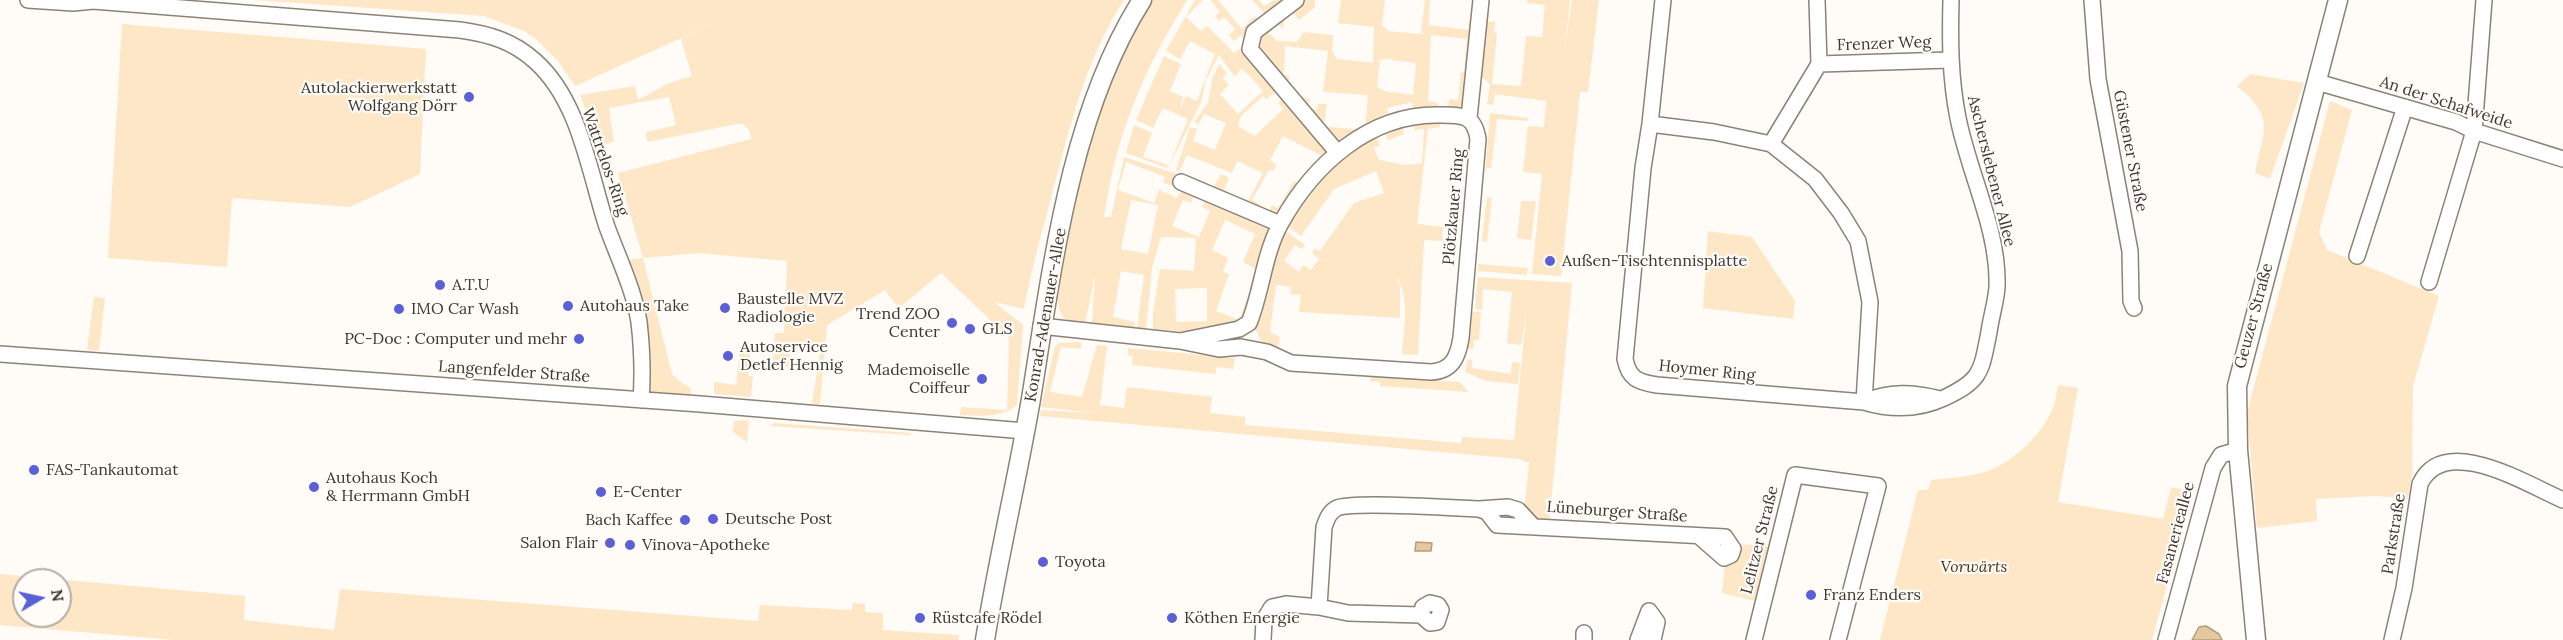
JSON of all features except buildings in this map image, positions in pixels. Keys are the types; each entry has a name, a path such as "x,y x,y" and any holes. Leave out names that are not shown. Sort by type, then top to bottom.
{"main road":[{"name":"Konrad-Adenauer-Allee","path":"985,640 1025,431 1041,326 1084,134 1102,79 1142,0"},
{"name":"Geuzer Straße","path":"2256,640 2238,450 2236,386 2338,0"}],"street":[{"name":"Wattrelos-Ring","path":"28,0 73,3 93,1 460,30 502,39 524,52 536,61 554,85 570,113 581,141 638,320 642,370 641,400"},
{"path":"1296,0 1254,32 1250,49 1337,152"},
{"path":"1243,337 1253,313 1280,224 1320,168 1337,152 1389,123 1435,115 1469,118 1481,0"},
{"path":"1664,0 1650,124 1714,132 1771,144 1815,179 1841,213 1858,241 1870,302 1864,402"},
{"path":"1771,144 1819,64 1817,0"},
{"name":"Ascherslebener Allee","path":"1864,402 1885,393 1925,395 1941,399 1967,387 1983,364 1997,287 1994,255 1958,119 1950,60 1952,0"},
{"name":"Güstener Straße","path":"2092,0 2098,79 2130,251 2131,301 2134,308"},
{"path":"2429,282 2474,131 2484,0"},
{"name":"Frenzer Weg","path":"1819,64 1950,60"},
{"name":"An der Schafweide","path":"2317,81 2456,122 2474,131 2563,159"},
{"path":"2357,256 2405,107"},
{"name":"Plötzkauer Ring","path":"1041,326 1180,341 1219,348 1243,337 1291,363 1440,372 1452,364 1461,338 1478,139 1476,126 1469,118"},
{"name":"Hoymer Ring","path":"1650,124 1642,168 1625,359 1632,378 1639,382 1657,385 1864,402"},
{"path":"1181,182 1280,224"},
{"path":"1253,313 1256,334 1267,352"},
{"name":"Langenfelder Straße","path":"0,354 641,400 1025,431"},
{"name":"Fasanerieallee","path":"2166,640 2212,468 2221,455 2238,450"},
{"name":"Parkstraße","path":"2392,640 2404,588 2420,484 2424,474 2448,461 2466,461 2493,469 2563,500"},
{"name":"Lelitzer Straße","path":"1754,640 1795,475 1878,486 1838,640"},
{"name":"Lüneburger Straße","path":"1319,606 1324,527 1328,515 1334,510 1356,506 1479,509 1487,512 1497,525 1532,525 1699,536"},
{"path":"1263,640 1264,620 1272,608 1286,604 1319,606 1348,613 1421,615"},
{"path":"1638,640 1649,610 1657,622 1653,640"}],"green space":[{"path":"255,0 1124,0 1099,47 1080,96 1040,239 1024,309 994,302 1023,325 1017,405 1004,412 983,416 960,415 961,407 1007,410 1009,338 941,273 899,308 885,291 890,287 827,325 820,404 812,403 820,353 803,351 804,345 790,344 789,367 773,366 775,333 784,333 787,261 698,253 643,258 618,173 751,139 750,131 742,123 647,142 646,132 676,125 669,97 609,108 614,142 599,145 580,95 635,86 638,100 667,84 692,76 681,39 717,22 575,86 558,61 536,39 524,31 484,16"},
{"path":"1152,0 1187,0 1144,78 1124,130 1109,186 1104,217 1111,217 1124,157 1177,174 1172,186 1163,182 1165,177 1126,162 1118,190 1154,203 1159,190 1177,198 1182,189 1195,194 1191,203 1183,200 1172,226 1199,237 1210,211 1202,207 1221,174 1229,178 1224,190 1247,203 1263,173 1237,161 1232,173 1187,155 1179,172 1176,170 1190,127 1197,129 1193,141 1215,150 1226,123 1204,114 1199,124 1194,122 1208,103 1212,79 1219,64 1227,73 1223,78 1229,85 1220,94 1238,114 1263,91 1242,68 1235,77 1219,55 1222,49 1206,80 1201,102 1168,168 1188,119 1163,108 1153,128 1136,120 1164,56 1181,64 1170,91 1183,97 1180,108 1186,96 1197,101 1215,54 1190,41 1180,59 1166,51 1195,0 1203,0 1186,17 1201,31 1207,26 1234,53 1241,48 1244,52 1251,38 1240,36 1234,41 1229,35 1235,29 1224,17 1219,21 1215,16 1220,12 1211,0 1218,0 1242,29 1254,16 1262,25 1285,16 1283,29 1278,24 1269,33 1277,41 1297,42 1304,32 1333,35 1332,51 1337,59 1373,63 1374,27 1338,23 1341,0 1385,0 1382,25 1388,31 1421,34 1425,33 1421,33 1425,0 1430,0 1429,25 1468,30 1469,20 1495,22 1494,32 1497,33 1492,84 1521,86 1526,36 1542,37 1545,5 1527,3 1527,0 1570,0 1565,48 1572,0 1599,0 1588,92 1580,92 1561,276 1532,274 1542,174 1523,172 1528,126 1544,127 1546,101 1495,94 1493,105 1487,104 1490,84 1483,78 1473,77 1469,118 1447,115 1449,99 1458,100 1461,72 1464,73 1467,39 1431,35 1428,101 1438,103 1438,115 1441,115 1440,127 1428,129 1417,224 1443,227 1442,241 1424,240 1418,355 1402,354 1405,305 1404,295 1397,277 1400,287 1400,318 1299,312 1301,295 1290,294 1291,287 1276,285 1270,332 1280,337 1277,355 1266,348 1250,320 1208,327 1207,325 1206,329 1188,332 1153,329 1153,313 1160,269 1194,271 1196,238 1161,237 1152,268 1146,329 1137,328 1144,275 1121,271 1113,317 1135,322 1135,328 1092,323 1095,275 1085,324 1064,318 1057,297 1090,143 1115,69","holes":["1285,46 1328,51 1323,92 1368,95 1365,130 1318,128 1325,120 1327,104 1318,104 1317,110 1308,108 1310,99 1287,93 1278,103 1283,109 1255,136 1238,126 1241,116 1263,96 1267,99 1281,86 1289,87 1289,76 1284,74","1391,57 1391,60 1416,63 1413,95 1385,91 1377,87 1380,61 1377,60","1412,102 1414,130 1424,129 1422,163 1405,165 1379,160 1374,148 1380,145 1373,130 1382,126 1388,140 1404,134 1402,120 1390,123 1387,108","1283,136 1322,156 1303,185 1294,181 1278,208 1272,205 1266,217 1257,213 1261,205 1252,200 1269,170 1273,171 1277,165 1270,160","1376,171 1384,193 1354,203 1320,251 1315,248 1312,253 1319,259 1311,270 1303,265 1299,272 1284,261 1295,245 1302,249 1305,245 1279,226 1281,222 1301,236 1334,189","1131,200 1158,205 1148,254 1121,249","1225,220 1255,234 1243,262 1256,269 1249,289 1259,292 1256,302 1247,299 1239,320 1216,311 1229,274 1223,272 1228,258 1212,250","1207,288 1207,321 1176,322 1175,289"]},
{"path":"1252,0 1259,0 1264,6 1274,0 1285,0 1265,14"},
{"path":"1296,0 1315,0 1315,7 1299,20 1288,5"},
{"path":"122,24 426,49 420,174 350,207 232,198 227,267 108,258"},
{"path":"2250,74 2304,83 2270,179 2255,173 2264,135 2262,116 2258,107 2237,86"},
{"path":"2330,101 2352,110 2319,232 2327,250 2439,296 2413,386 2412,478 2408,498 2374,496 2316,499 2317,521 2257,528 2247,413"},
{"path":"1490,113 1528,118 1528,121 1497,119 1491,168 1487,168 1485,176"},
{"path":"1134,125 1152,133 1143,157 1168,165 1167,168 1126,153"},
{"path":"1487,197 1492,198 1487,242 1482,241"},
{"path":"1521,201 1536,201 1531,240 1517,238"},
{"path":"1708,231 1752,237 1795,301 1793,319 1703,308"},
{"path":"643,258 672,374 691,388 690,403 641,400 643,370 619,261"},
{"path":"1478,264 1528,268 1527,275 1478,271"},
{"path":"1478,277 1572,283 1549,525 1521,513 1525,503 1529,463 1519,459 1040,416 1041,410 1094,413 1041,407 1055,346 1060,343 1081,342 1081,349 1061,347 1050,392 1082,397 1097,345 1107,346 1100,405 1124,408 1127,387 1212,397 1210,413 1245,417 1245,425 1461,443 1462,437 1514,440 1526,315 1521,345 1507,343 1512,292 1483,289 1482,310 1475,309"},
{"path":"94,297 105,298 99,351 87,350"},
{"path":"1463,311 1481,312 1479,340 1474,340 1473,349 1460,348"},
{"path":"741,343 751,344 748,376 753,376 751,397 714,394 714,382 736,385"},
{"path":"1128,348 1235,358 1233,369 1216,367 1216,374 1132,365 1133,356 1128,355"},
{"path":"1468,359 1472,360 1472,368 1511,374 1512,362 1520,363 1518,384 1486,381 1465,372"},
{"path":"1371,376 1460,382 1468,392 1380,386 1380,382 1370,381"},
{"name":"Vorwärts","path":"2058,385 2078,388 2058,502 2163,519 2171,487 2193,492 2152,640 1880,640 1918,490 1928,490 1931,480 1984,472 2010,459 2036,436 2049,417"},
{"path":"749,420 747,442 733,432 734,421"},
{"path":"774,423 911,433 910,435 770,426"},
{"path":"1739,544 1774,547 1759,602 1722,593 1725,563 1734,564"},
{"path":"0,574 12,575 12,626 0,625"},
{"path":"72,580 245,596 244,620 334,630 340,589 758,621 760,605 852,610 853,603 865,604 865,612 883,613 883,630 959,635 958,640 173,640 35,628 72,628"}],"shaded area":[{"path":"1416,542 1432,543 1431,551 1415,551"},
{"path":"2206,626 2219,634 2222,640 2192,640 2199,627"}],"place":[{"name":"Autolackierwerkstatt Wolfgang Dörr","path":"469,97"},
{"name":"Außen-Tischtennisplatte","path":"1550,261"},
{"name":"A.T.U","path":"440,285"},
{"name":"Autohaus Take","path":"568,306"},
{"name":"Baustelle MVZ Radiologie","path":"725,308"},
{"name":"IMO Car Wash","path":"399,309"},
{"name":"Trend ZOO Center","path":"952,323"},
{"name":"GLS","path":"970,329"},
{"name":"PC-Doc : Computer und mehr","path":"579,339"},
{"name":"Autoservice Detlef Hennig","path":"728,356"},
{"name":"Mademoiselle Coiffeur","path":"982,379"},
{"name":"FAS-Tankautomat","path":"34,470"},
{"name":"Autohaus Koch & Herrmann GmbH","path":"314,487"},
{"name":"E-Center","path":"601,492"},
{"name":"Deutsche Post","path":"713,519"},
{"name":"Bach Kaffee","path":"685,520"},
{"name":"Salon Flair","path":"610,543"},
{"name":"Vinova-Apotheke","path":"630,545"},
{"name":"Toyota","path":"1043,562"},
{"name":"Franz Enders","path":"1811,595"},
{"name":"Rüstcafe Rödel","path":"920,618"},
{"name":"Köthen Energie","path":"1172,618"}]}
